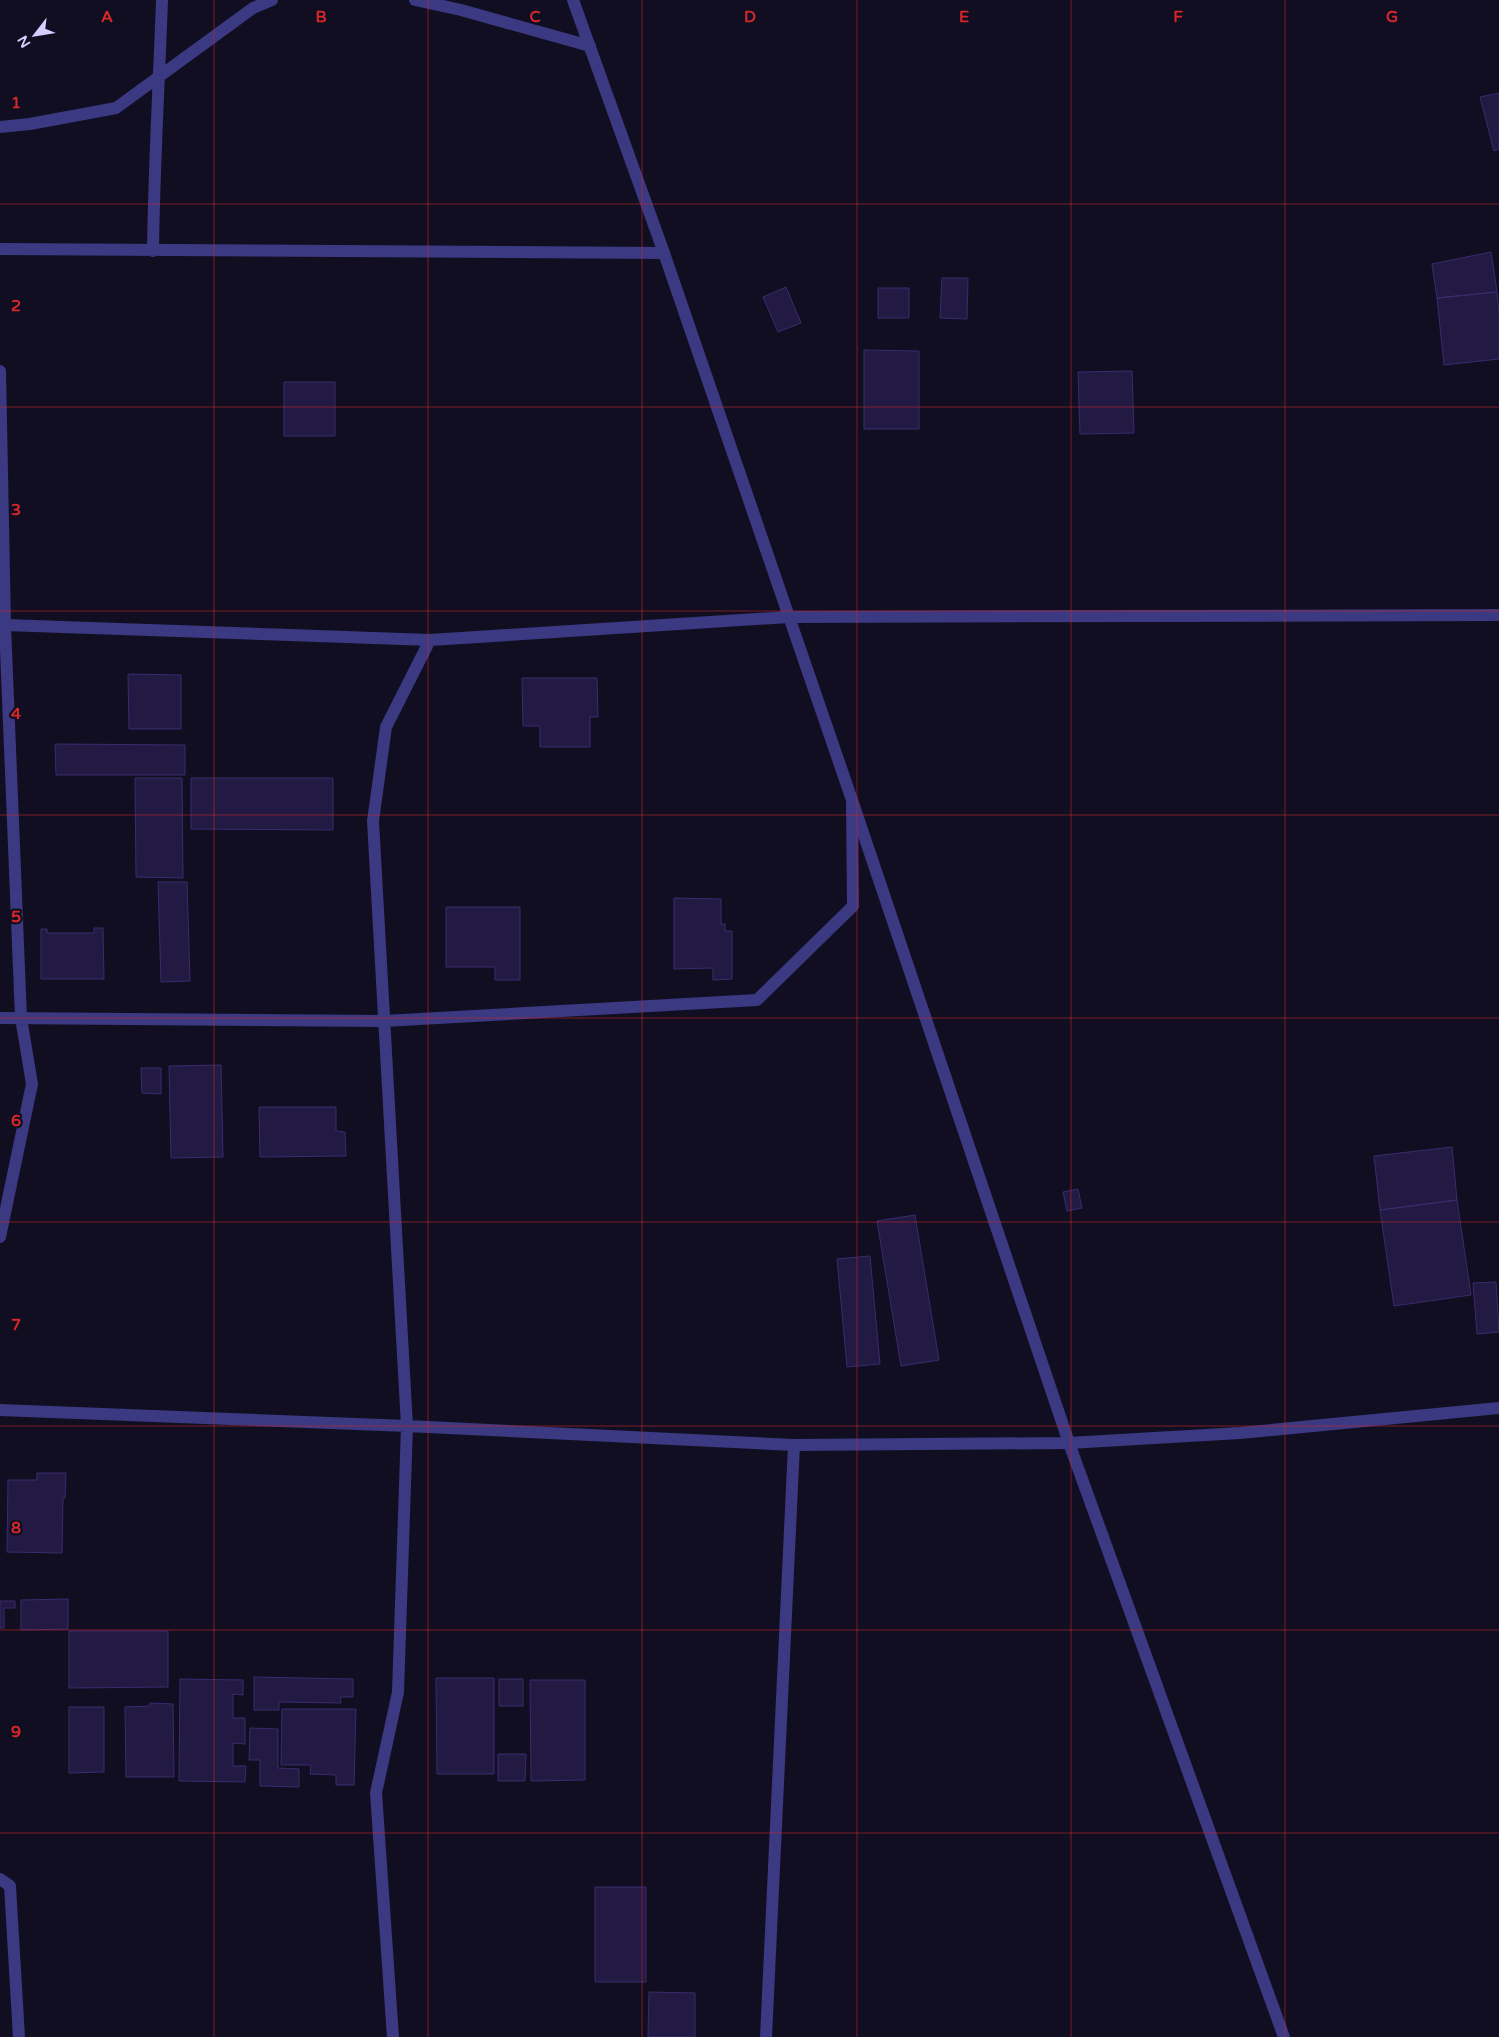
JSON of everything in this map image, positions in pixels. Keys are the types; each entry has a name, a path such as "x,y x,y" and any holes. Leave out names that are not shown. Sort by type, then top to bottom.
{"street":[{"path":"152,251 155,134 160,76 162,0"},
{"path":"0,127 30,124 116,108 253,8 272,0"},
{"path":"415,0 461,10 590,46"},
{"path":"574,0 664,253 852,800 1069,1443 1284,2037"},
{"path":"0,249 664,253"},
{"path":"0,371 5,624 21,1018 32,1084 0,1237"},
{"path":"5,624 430,640 789,617 1499,615"},
{"path":"393,2037 376,1793 398,1692 407,1426 372,821 386,727 430,640"},
{"path":"0,1018 384,1021 757,1000 853,906 852,800"},
{"path":"0,1410 407,1426 794,1445 1069,1443 1240,1433 1499,1408"},
{"path":"766,2037 794,1445"},
{"path":"0,1878 10,1886 19,2037"}],"building":[{"path":"1499,93 1499,149 1494,151 1480,97"},
{"path":"1491,252 1497,292 1437,298 1432,264"},
{"path":"942,278 968,278 967,319 940,318"},
{"path":"786,287 801,323 778,332 763,297"},
{"path":"878,288 909,288 909,318 878,318"},
{"path":"1497,292 1499,359 1444,365 1437,298"},
{"path":"864,350 919,351 919,429 864,429"},
{"path":"1132,371 1134,433 1080,434 1078,372"},
{"path":"284,382 335,382 335,436 284,436"},
{"path":"128,674 181,675 181,729 129,729"},
{"path":"522,678 597,678 598,717 590,717 590,747 540,747 540,726 523,726"},
{"path":"55,744 185,745 185,775 56,775"},
{"path":"135,778 182,778 183,878 136,877"},
{"path":"191,778 333,778 333,830 191,829"},
{"path":"158,882 187,882 190,981 161,982"},
{"path":"674,898 721,899 721,924 725,924 725,931 732,931 732,979 713,980 713,968 674,969"},
{"path":"446,907 520,907 520,980 495,980 495,967 446,967"},
{"path":"94,928 103,928 104,979 41,979 41,929 47,929 47,933 94,933"},
{"path":"221,1065 223,1157 171,1158 169,1066"},
{"path":"141,1068 161,1068 161,1094 142,1093"},
{"path":"259,1107 336,1107 336,1131 345,1132 346,1156 260,1157"},
{"path":"1452,1147 1457,1200 1380,1210 1374,1156"},
{"path":"1078,1189 1082,1208 1067,1211 1063,1192"},
{"path":"1457,1200 1471,1295 1394,1306 1380,1210"},
{"path":"915,1215 939,1360 901,1366 877,1221"},
{"path":"870,1256 880,1364 847,1367 837,1259"},
{"path":"1496,1282 1499,1332 1477,1334 1473,1283"},
{"path":"37,1473 66,1473 65,1498 63,1498 62,1553 7,1552 8,1480 37,1480"},
{"path":"68,1599 68,1629 21,1630 21,1600"},
{"path":"0,1601 15,1601 15,1608 4,1608 4,1628 0,1628"},
{"path":"69,1631 168,1631 168,1687 69,1688"},
{"path":"254,1677 353,1679 353,1697 340,1697 341,1703 279,1702 279,1710 254,1710"},
{"path":"436,1678 494,1678 494,1774 437,1774"},
{"path":"180,1679 243,1680 243,1695 233,1694 233,1718 245,1718 245,1744 233,1743 233,1766 246,1766 245,1782 179,1781"},
{"path":"499,1679 523,1679 523,1706 499,1706"},
{"path":"530,1680 585,1680 585,1780 531,1781"},
{"path":"150,1703 173,1704 174,1777 126,1777 125,1707 150,1706"},
{"path":"69,1707 104,1707 104,1772 69,1773"},
{"path":"282,1709 356,1709 354,1785 336,1785 336,1775 310,1774 311,1765 281,1765"},
{"path":"250,1728 278,1729 278,1768 299,1769 299,1787 260,1786 260,1760 249,1760"},
{"path":"498,1754 526,1754 525,1781 498,1781"},
{"path":"595,1887 646,1887 646,1982 595,1982"},
{"path":"649,1992 695,1993 695,2037 648,2037"}]}
